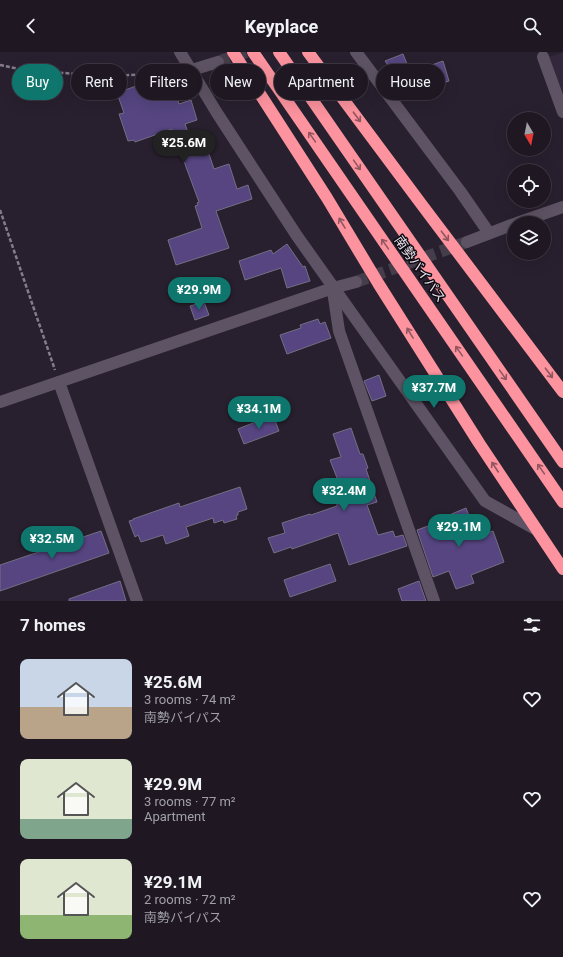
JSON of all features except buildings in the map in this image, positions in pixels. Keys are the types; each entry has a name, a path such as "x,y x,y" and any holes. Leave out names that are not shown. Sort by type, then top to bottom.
{"highway":[{"path":"233,52 327,198 395,310 479,443 563,569"},
{"name":"南勢バイパス","path":"253,52 563,502"},
{"name":"南勢バイパス","path":"279,52 563,462"},
{"path":"308,52 563,392"}],"street":[{"path":"180,52 188,64"},
{"path":"356,52 460,191 488,233"},
{"path":"543,57 563,112"},
{"path":"202,67 218,62"},
{"path":"202,87 280,210 333,288 485,501 537,530"},
{"path":"537,216 563,207"},
{"path":"467,242 507,226"},
{"path":"0,402 333,288 356,282"},
{"path":"333,288 339,331 434,601"},
{"path":"60,382 137,601"}],"path":[{"path":"0,65 24,70 104,76 135,75"},
{"path":"0,210 60,382"}],"shaded area":[{"path":"563,52 563,98 549,57"}],"tunnel":[{"path":"218,62 246,52"},
{"path":"356,282 467,242"}]}
